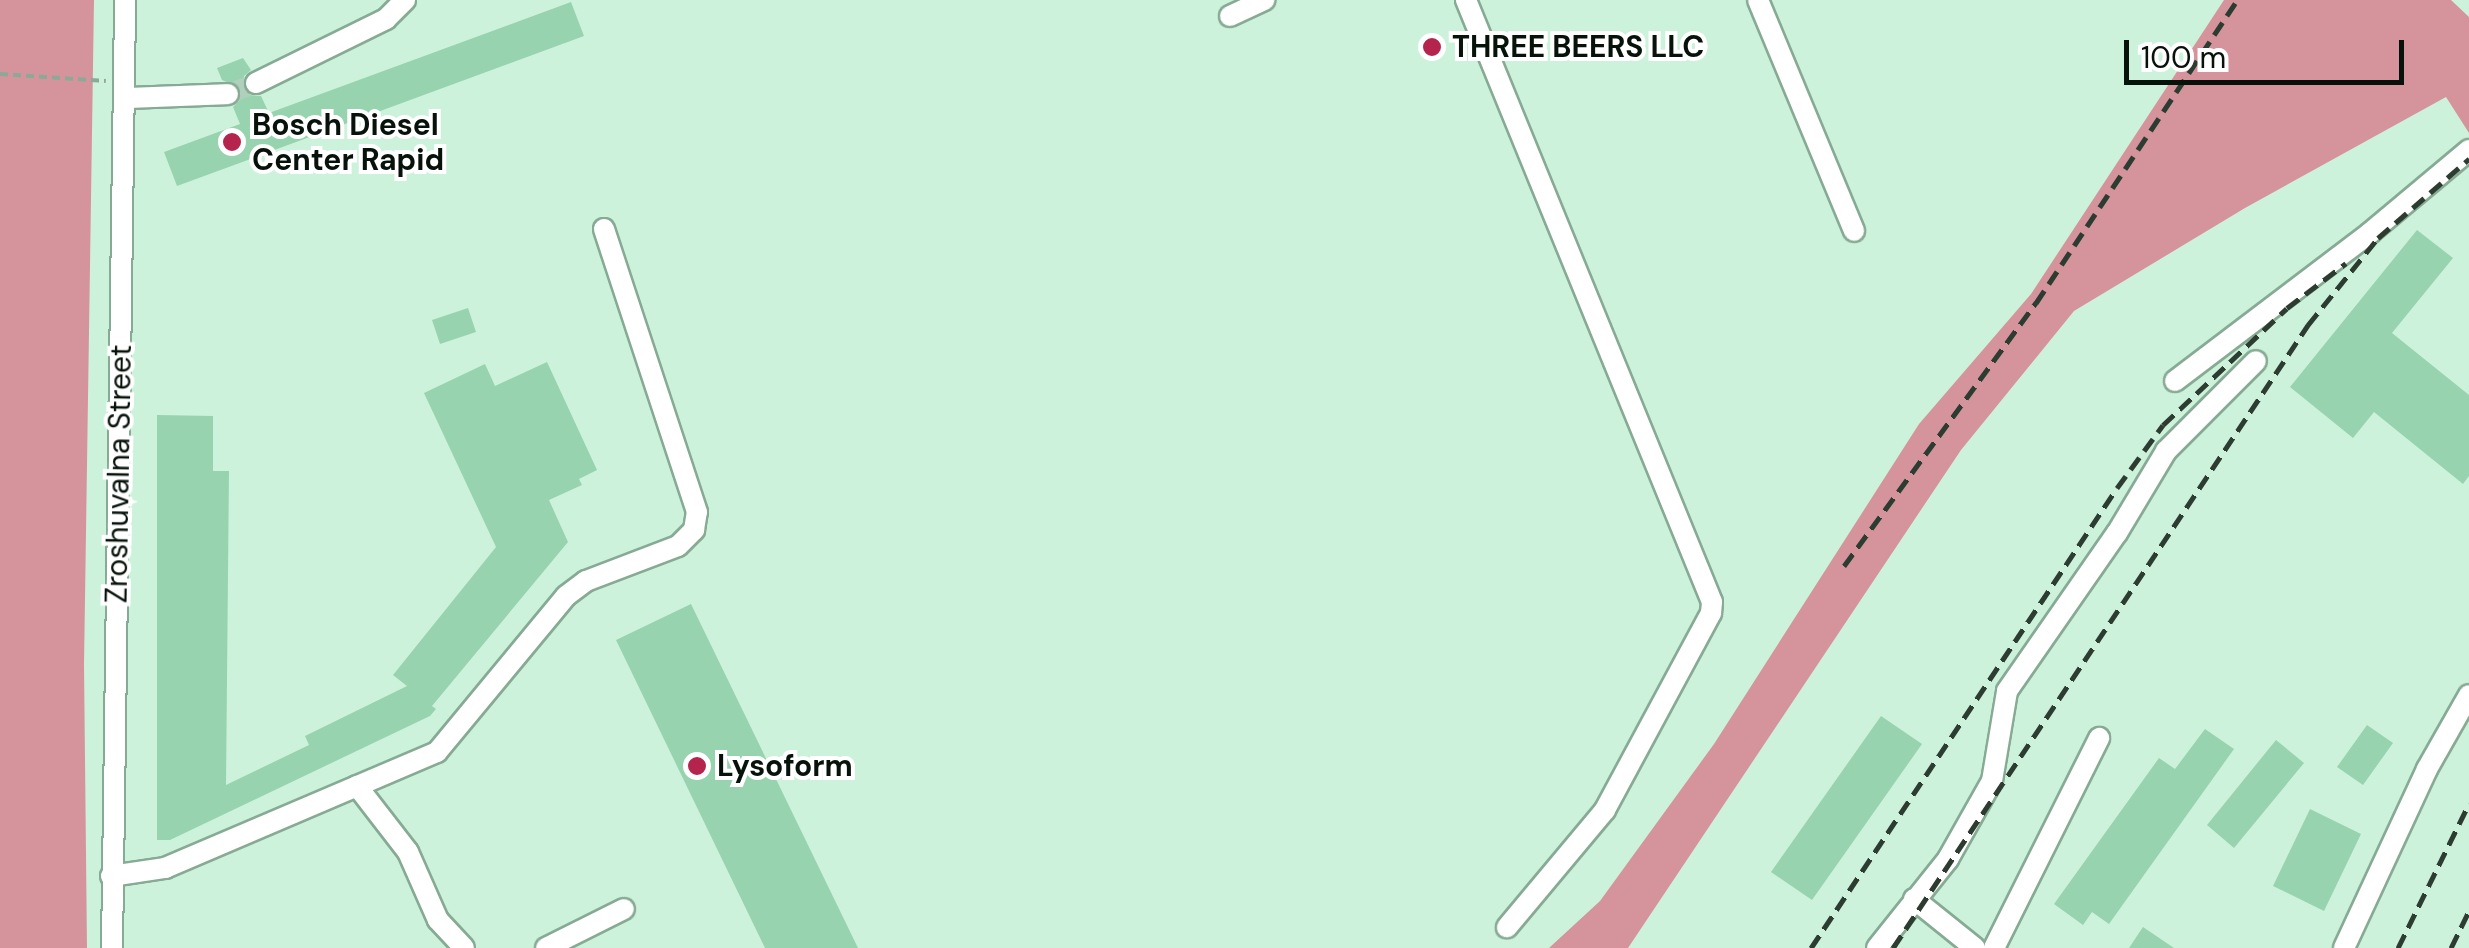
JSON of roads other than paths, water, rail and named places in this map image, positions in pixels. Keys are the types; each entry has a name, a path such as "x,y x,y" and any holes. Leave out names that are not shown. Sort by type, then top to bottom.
{"street":[{"name":"Zroshuvalna Street","path":"112,948 126,0"},
{"path":"256,83 386,19 406,0"},
{"path":"1230,16 1264,0"},
{"path":"1466,0 1712,602 1711,613 1605,810 1507,927"},
{"path":"1758,0 1854,231"},
{"path":"126,90 228,94"},
{"path":"2175,381 2371,232 2469,150"},
{"path":"111,876 166,868 436,752 566,596 586,581 678,546 694,530 697,512 604,229"},
{"path":"1877,948 1948,858 1992,781 2007,691 2117,533 2166,451 2256,361"},
{"path":"2344,948 2427,768 2469,694"},
{"path":"1994,948 2100,738"},
{"path":"357,786 408,852 438,920 464,948"},
{"path":"1914,899 1975,948"},
{"path":"546,948 624,910"}],"tunnel":[{"path":"228,94 256,83"}],"railway":[{"path":"1844,566 2036,303 2237,0"},
{"path":"1893,948 2308,325 2378,238 2469,159"},
{"path":"1811,948 2163,425 2287,308 2346,263"},
{"path":"2398,948 2469,804"},
{"path":"2451,948 2469,911"}],"place":[{"name":"THREE BEERS LLC","path":"1432,47"},
{"name":"Bosch Diesel Center Rapid","path":"232,142"},
{"name":"Lysoform","path":"697,766"}]}
